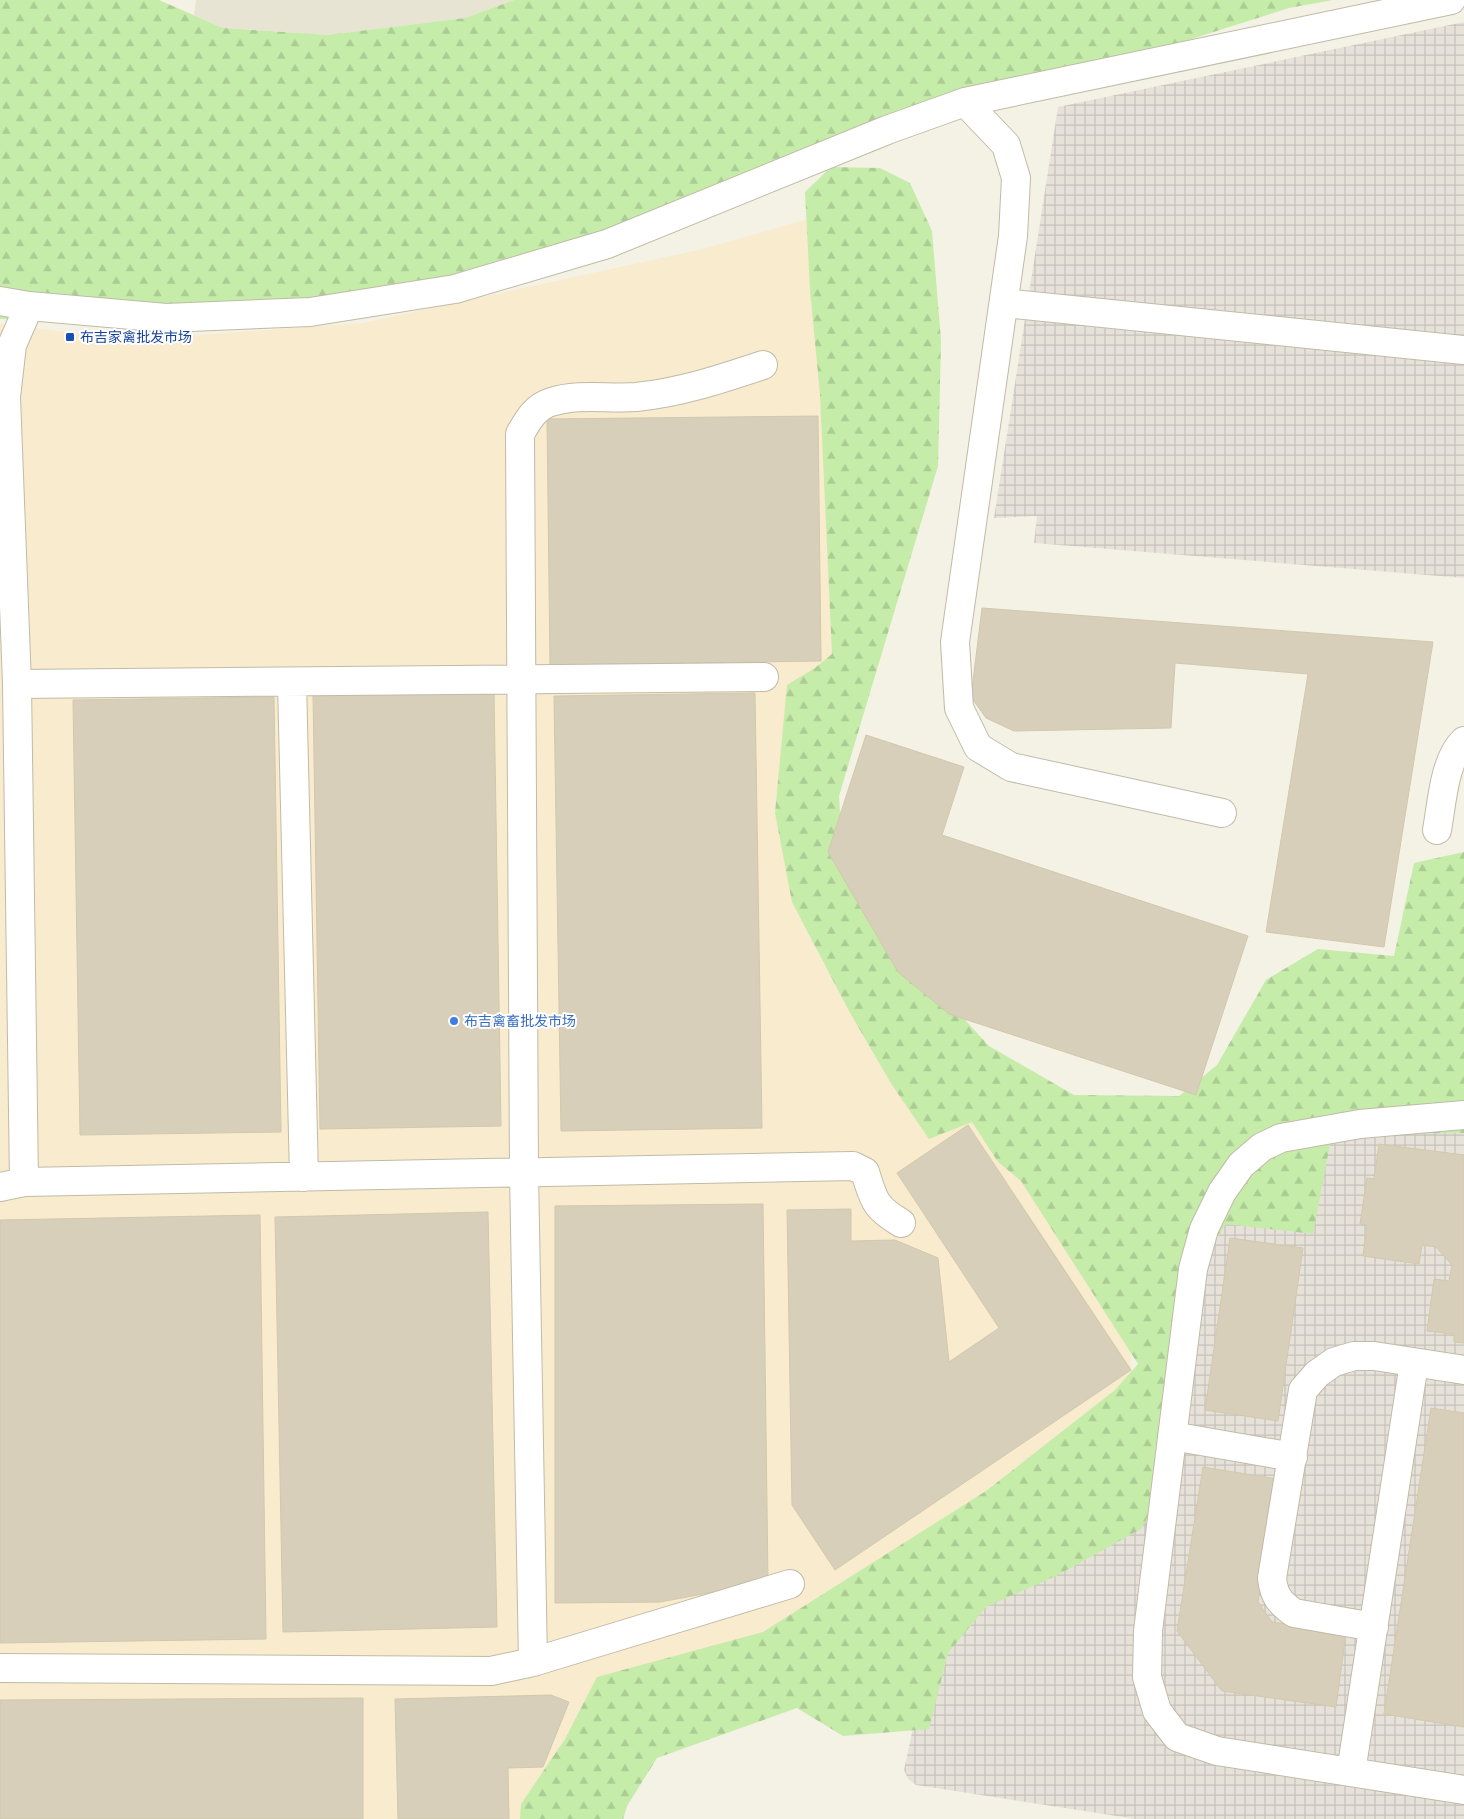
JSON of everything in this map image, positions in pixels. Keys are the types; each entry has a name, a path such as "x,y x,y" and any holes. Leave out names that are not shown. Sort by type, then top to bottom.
{"street":[{"path":"0,301 28,306 166,318 310,312 456,289 607,244 888,130 965,102 1451,0"},
{"path":"965,102 1006,145 1016,178 1013,236 955,642 959,708 978,747 1012,767 1222,813"},
{"path":"1004,303 1464,350"},
{"path":"28,306 12,345 6,397 17,684 12,1184 853,1166 865,1172 874,1199 884,1213 901,1223"},
{"path":"533,1662 524,1172 520,434 535,411 550,402 575,397 635,397 678,390 712,382 762,365"},
{"path":"17,684 764,677"},
{"path":"292,682 304,1177"},
{"path":"1436,830 1448,769 1457,747 1464,741"},
{"path":"1464,1115 1360,1124 1281,1138 1262,1147 1241,1165 1222,1192 1204,1230 1193,1269 1148,1631 1147,1677 1157,1711 1177,1737 1217,1751 1464,1790"},
{"path":"1374,1627 1294,1613 1283,1605 1274,1592 1272,1578 1303,1390 1317,1374 1334,1362 1354,1356 1374,1356 1464,1370"},
{"path":"1351,1772 1414,1362"},
{"path":"1172,1436 1293,1457"},
{"path":"0,1668 491,1671 533,1662 790,1584"}],"shaded area":[{"path":"196,0 514,0 465,18 327,35 223,28 194,15"},
{"path":"1464,22 1464,578 1034,543 1037,516 994,518 1058,107"},
{"name":"布吉禽畜批发市场","path":"840,210 855,516 820,843 1123,1220 1134,1417 664,1693 592,1819 0,1819 0,324 131,340 363,323 703,249"},
{"path":"1464,1104 1464,1819 1136,1819 916,1785 908,1779 904,1770 927,1662 953,1618 1114,1520 1223,1161"}],"green space":[{"path":"0,0 159,0 223,28 327,35 465,18 514,0 1333,0 1289,8 683,200 573,244 458,276 182,322 0,319"},
{"path":"831,167 880,168 910,183 932,231 941,340 938,466 839,796 843,865 908,958 989,1046 1074,1095 1179,1096 1217,1065 1266,980 1318,949 1394,956 1414,863 1464,852 1464,1133 1365,1134 1330,1144 1313,1234 1226,1224 1204,1257 1174,1468 1141,1529 1056,1576 986,1607 948,1653 929,1729 843,1736 797,1708 657,1758 627,1806 623,1819 520,1819 521,1804 565,1739 597,1677 763,1632 986,1491 1115,1390 1138,1364 1021,1181 998,1162 972,1122 929,1139 892,1085 849,1011 792,902 775,813 787,685 815,668 832,654 820,394 810,290 805,192"}],"building":[{"path":"818,416 821,661 550,665 547,419"},
{"path":"982,608 1433,642 1384,947 1266,932 1308,674 1175,663 1171,728 1014,731 986,718 971,697"},
{"path":"494,692 501,1126 320,1129 313,695"},
{"path":"755,693 762,1128 561,1131 554,696"},
{"path":"274,697 281,1132 80,1135 73,700"},
{"path":"866,735 964,767 942,835 1248,936 1196,1095 949,1014 898,972 828,852"},
{"path":"968,1125 1131,1370 835,1570 792,1505 787,1210 851,1209 851,1241 895,1240 938,1258 949,1362 999,1328 897,1173"},
{"path":"1379,1144 1464,1155 1464,1343 1454,1342 1454,1334 1427,1331 1434,1279 1449,1281 1452,1265 1436,1247 1422,1245 1419,1264 1363,1256 1367,1225 1360,1224 1367,1178 1374,1179"},
{"path":"763,1204 768,1582 660,1602 555,1603 555,1206"},
{"path":"488,1212 497,1627 283,1632 275,1217"},
{"path":"260,1215 266,1639 0,1643 0,1220"},
{"path":"1230,1238 1303,1248 1278,1421 1205,1410"},
{"path":"1431,1408 1464,1413 1464,1727 1384,1714"},
{"path":"1203,1467 1277,1479 1258,1602 1272,1622 1346,1633 1336,1707 1222,1691 1177,1631"},
{"path":"551,1695 569,1702 543,1767 508,1768 509,1819 398,1819 395,1699"},
{"path":"363,1698 363,1819 0,1819 0,1700"}],"place":[{"name":"布吉家禽批发市场","path":"70,337"},
{"name":"布吉禽畜批发市场","path":"454,1021"}]}
